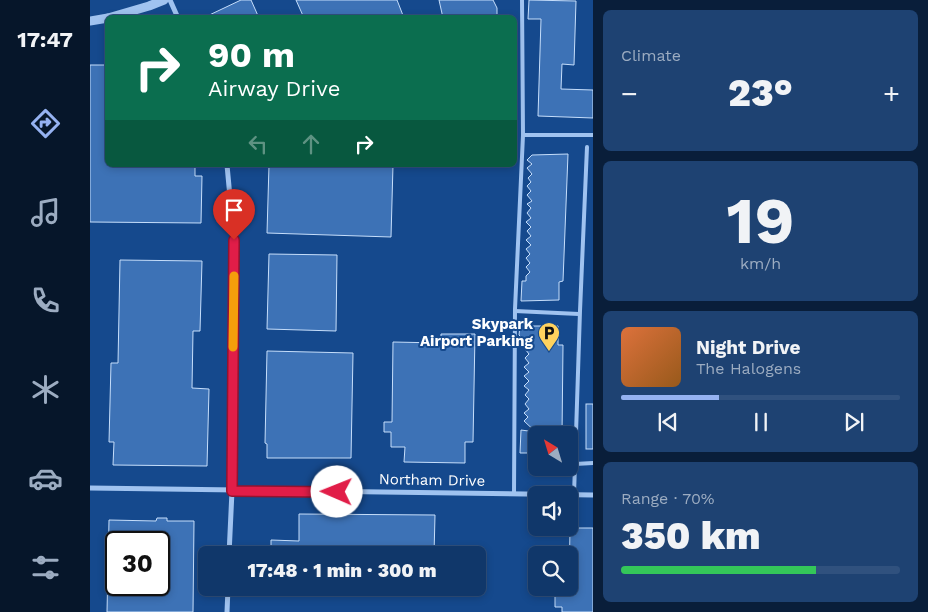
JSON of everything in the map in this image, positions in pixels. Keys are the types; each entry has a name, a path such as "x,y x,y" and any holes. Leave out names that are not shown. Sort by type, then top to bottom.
{"street":[{"path":"118,15 164,0"},
{"path":"170,0 177,15"},
{"path":"90,22 105,19"},
{"path":"227,167 234,240 230,546"},
{"name":"Northam Drive","path":"90,488 528,494"},
{"name":"Northam Drive","path":"578,495 593,495"},
{"path":"227,612 228,596"}],"lane":[{"path":"514,494 515,311 523,135 522,0"},
{"path":"523,135 593,135"},
{"path":"576,426 587,147"},
{"path":"515,311 580,314"},
{"path":"578,464 593,463"}],"building":[{"path":"241,0 251,0 258,15 209,15"},
{"path":"296,0 397,0 403,15 303,15"},
{"path":"439,0 493,0 497,8 497,15 442,15"},
{"path":"529,0 576,1 574,65 562,64 561,89 593,90 593,118 538,116 541,19 528,19"},
{"path":"90,65 105,65 105,167 195,167 195,176 202,176 201,223 90,222"},
{"path":"568,154 563,281 559,282 559,300 521,301 522,281 526,281 526,276 530,272 526,267 530,263 526,258 530,254 526,249 531,245 526,240 531,236 527,231 531,227 526,222 531,218 527,213 531,208 527,204 532,201 527,195 531,191 527,186 531,182 528,178 532,174 527,168 532,164 527,160 532,155"},
{"path":"269,167 393,167 391,237 267,233"},
{"path":"269,254 337,255 336,331 267,329"},
{"path":"120,260 202,261 200,331 193,331 192,388 209,389 207,466 113,465 114,442 109,442 111,363 118,363"},
{"path":"520,326 558,326 558,345 563,345 562,426 529,426 524,421 528,417 524,413 529,409 525,404 529,399 525,395 529,390 524,386 529,381 524,376 529,372 524,367 529,363 525,358 529,354 525,349 530,346 519,335"},
{"path":"441,334 475,334 473,442 465,442 465,463 404,462 405,447 391,447 391,432 384,432 384,422 392,422 393,342 441,343"},
{"path":"267,351 353,353 351,458 267,458 267,444 265,443"},
{"path":"586,404 593,404 593,449 586,449"},
{"path":"521,430 528,431 528,453 520,453"},
{"path":"299,514 435,515 434,546 271,546 271,540 299,541"},
{"path":"157,518 167,518 167,521 194,521 193,612 107,612 107,596 170,596 170,531 109,531 109,520 156,521"},
{"path":"578,528 593,528 593,612 562,612 562,607 555,607 555,596 578,596 578,546 570,546 570,536 578,536"}],"slow traffic":[{"path":"233,347 234,276"}],"place":[{"name":"Skypark Airport Parking","path":"549,352"}],"route":[{"path":"234,240 232,491 337,492"}]}
